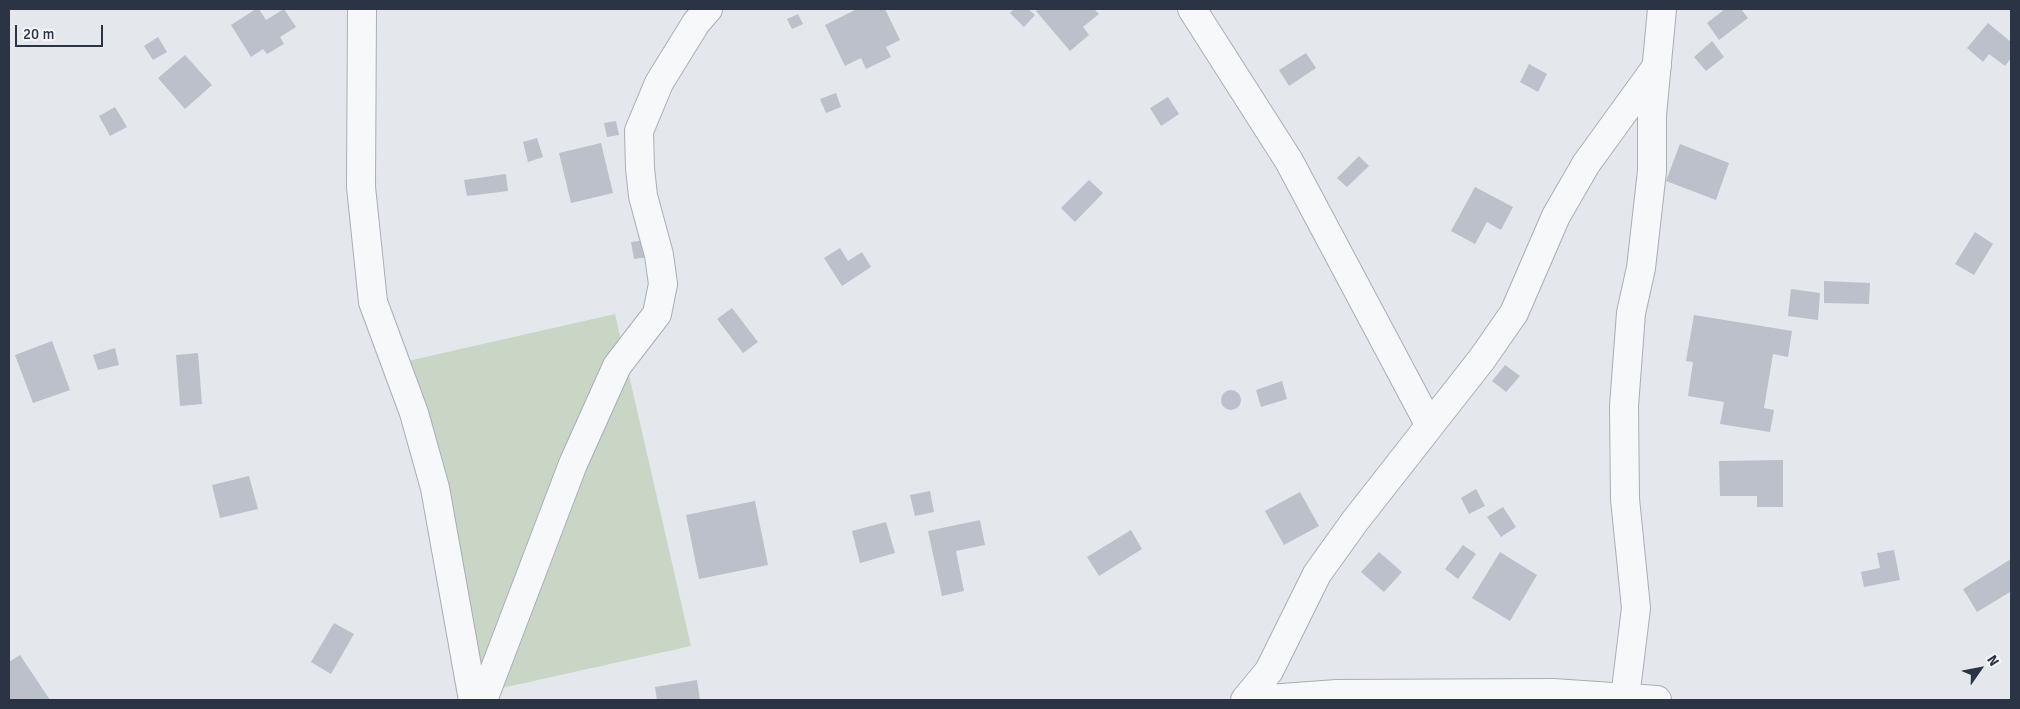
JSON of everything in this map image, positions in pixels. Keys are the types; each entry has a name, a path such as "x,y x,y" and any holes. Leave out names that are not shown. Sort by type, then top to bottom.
{"street":[{"path":"362,9 361,187 373,302 414,413 435,488 473,700"},
{"path":"483,700 573,464 617,366 657,314 663,284 659,255 643,196 639,132 658,83 696,23 708,9"},
{"path":"1192,9 1289,161 1429,424"},
{"path":"1625,698 1636,608 1625,498 1624,406 1631,312 1641,268 1652,172 1652,115 1662,9"},
{"path":"1245,700 1269,671 1317,574 1429,424 1482,359 1514,313 1556,216 1586,164 1657,66"},
{"path":"1255,700 1337,694 1554,693 1657,700"}],"green space":[{"path":"615,314 691,646 475,694 399,363"}],"building":[{"path":"259,9 266,20 284,9 296,27 280,37 284,44 267,54 263,49 251,57 231,25"},
{"path":"857,9 885,9 900,40 886,47 891,57 866,69 861,58 845,66 825,25"},
{"path":"1014,9 1028,9 1035,15 1024,27 1010,13"},
{"path":"1039,9 1094,9 1099,14 1083,27 1089,35 1070,51 1036,11"},
{"path":"1725,9 1741,9 1748,18 1719,40 1707,23"},
{"path":"798,14 803,24 792,29 787,19"},
{"path":"1988,23 2011,42 2011,58 2005,66 1989,54 1983,62 1967,48"},
{"path":"158,37 167,52 153,60 144,46"},
{"path":"1712,41 1724,57 1706,71 1694,57"},
{"path":"1306,53 1316,68 1289,86 1279,70"},
{"path":"185,55 212,85 185,109 158,78"},
{"path":"1529,64 1547,74 1538,92 1520,82"},
{"path":"836,93 841,107 826,113 820,99"},
{"path":"1168,97 1179,114 1161,126 1150,108"},
{"path":"115,107 127,127 110,136 99,116"},
{"path":"616,121 619,135 607,137 604,123"},
{"path":"537,138 543,157 528,162 523,142"},
{"path":"601,143 613,193 571,203 559,153"},
{"path":"1680,144 1729,163 1716,200 1666,181"},
{"path":"1359,156 1369,166 1347,187 1337,178"},
{"path":"506,174 508,191 467,196 464,180"},
{"path":"1089,180 1103,193 1075,222 1061,208"},
{"path":"1475,187 1513,207 1501,230 1487,222 1475,244 1451,231"},
{"path":"1975,232 1993,244 1974,275 1955,264"},
{"path":"645,240 648,257 634,259 631,242"},
{"path":"840,248 848,261 862,252 871,267 842,286 824,258"},
{"path":"1824,281 1870,283 1869,304 1824,303"},
{"path":"1791,289 1820,293 1818,320 1788,316"},
{"path":"732,308 758,342 743,353 717,319"},
{"path":"1694,315 1792,331 1788,357 1773,354 1764,408 1774,410 1770,432 1720,424 1724,402 1688,396 1693,362 1686,361"},
{"path":"52,341 70,390 33,403 15,355"},
{"path":"115,348 119,365 98,370 93,355"},
{"path":"198,353 202,404 180,406 176,355"},
{"path":"1505,365 1520,376 1506,392 1492,381"},
{"path":"1282,381 1287,399 1261,407 1256,390"},
{"path":"1231,390 1238,393 1241,400 1238,407 1231,410 1224,407 1221,400 1224,393"},
{"path":"1783,460 1783,507 1757,507 1757,496 1720,496 1719,461"},
{"path":"249,476 258,509 220,518 212,485"},
{"path":"1476,489 1485,506 1469,514 1461,498"},
{"path":"930,491 934,512 915,516 910,495"},
{"path":"1300,492 1319,526 1284,545 1265,511"},
{"path":"755,501 768,565 699,579 686,515"},
{"path":"1503,507 1516,527 1501,537 1487,517"},
{"path":"980,520 985,545 956,551 964,591 942,596 928,531"},
{"path":"886,522 895,553 860,563 852,531"},
{"path":"1131,530 1142,549 1099,576 1087,557"},
{"path":"1463,545 1476,554 1458,579 1445,569"},
{"path":"1894,550 1900,580 1864,587 1861,572 1880,568 1877,553"},
{"path":"1379,552 1402,572 1384,592 1361,572"},
{"path":"1500,552 1537,575 1510,621 1472,598"},
{"path":"2011,559 2011,594 2010,592 1977,612 1963,589"},
{"path":"334,623 354,634 331,674 311,662"},
{"path":"20,655 50,700 9,700 9,662"},
{"path":"697,680 700,700 657,700 655,687"}]}
